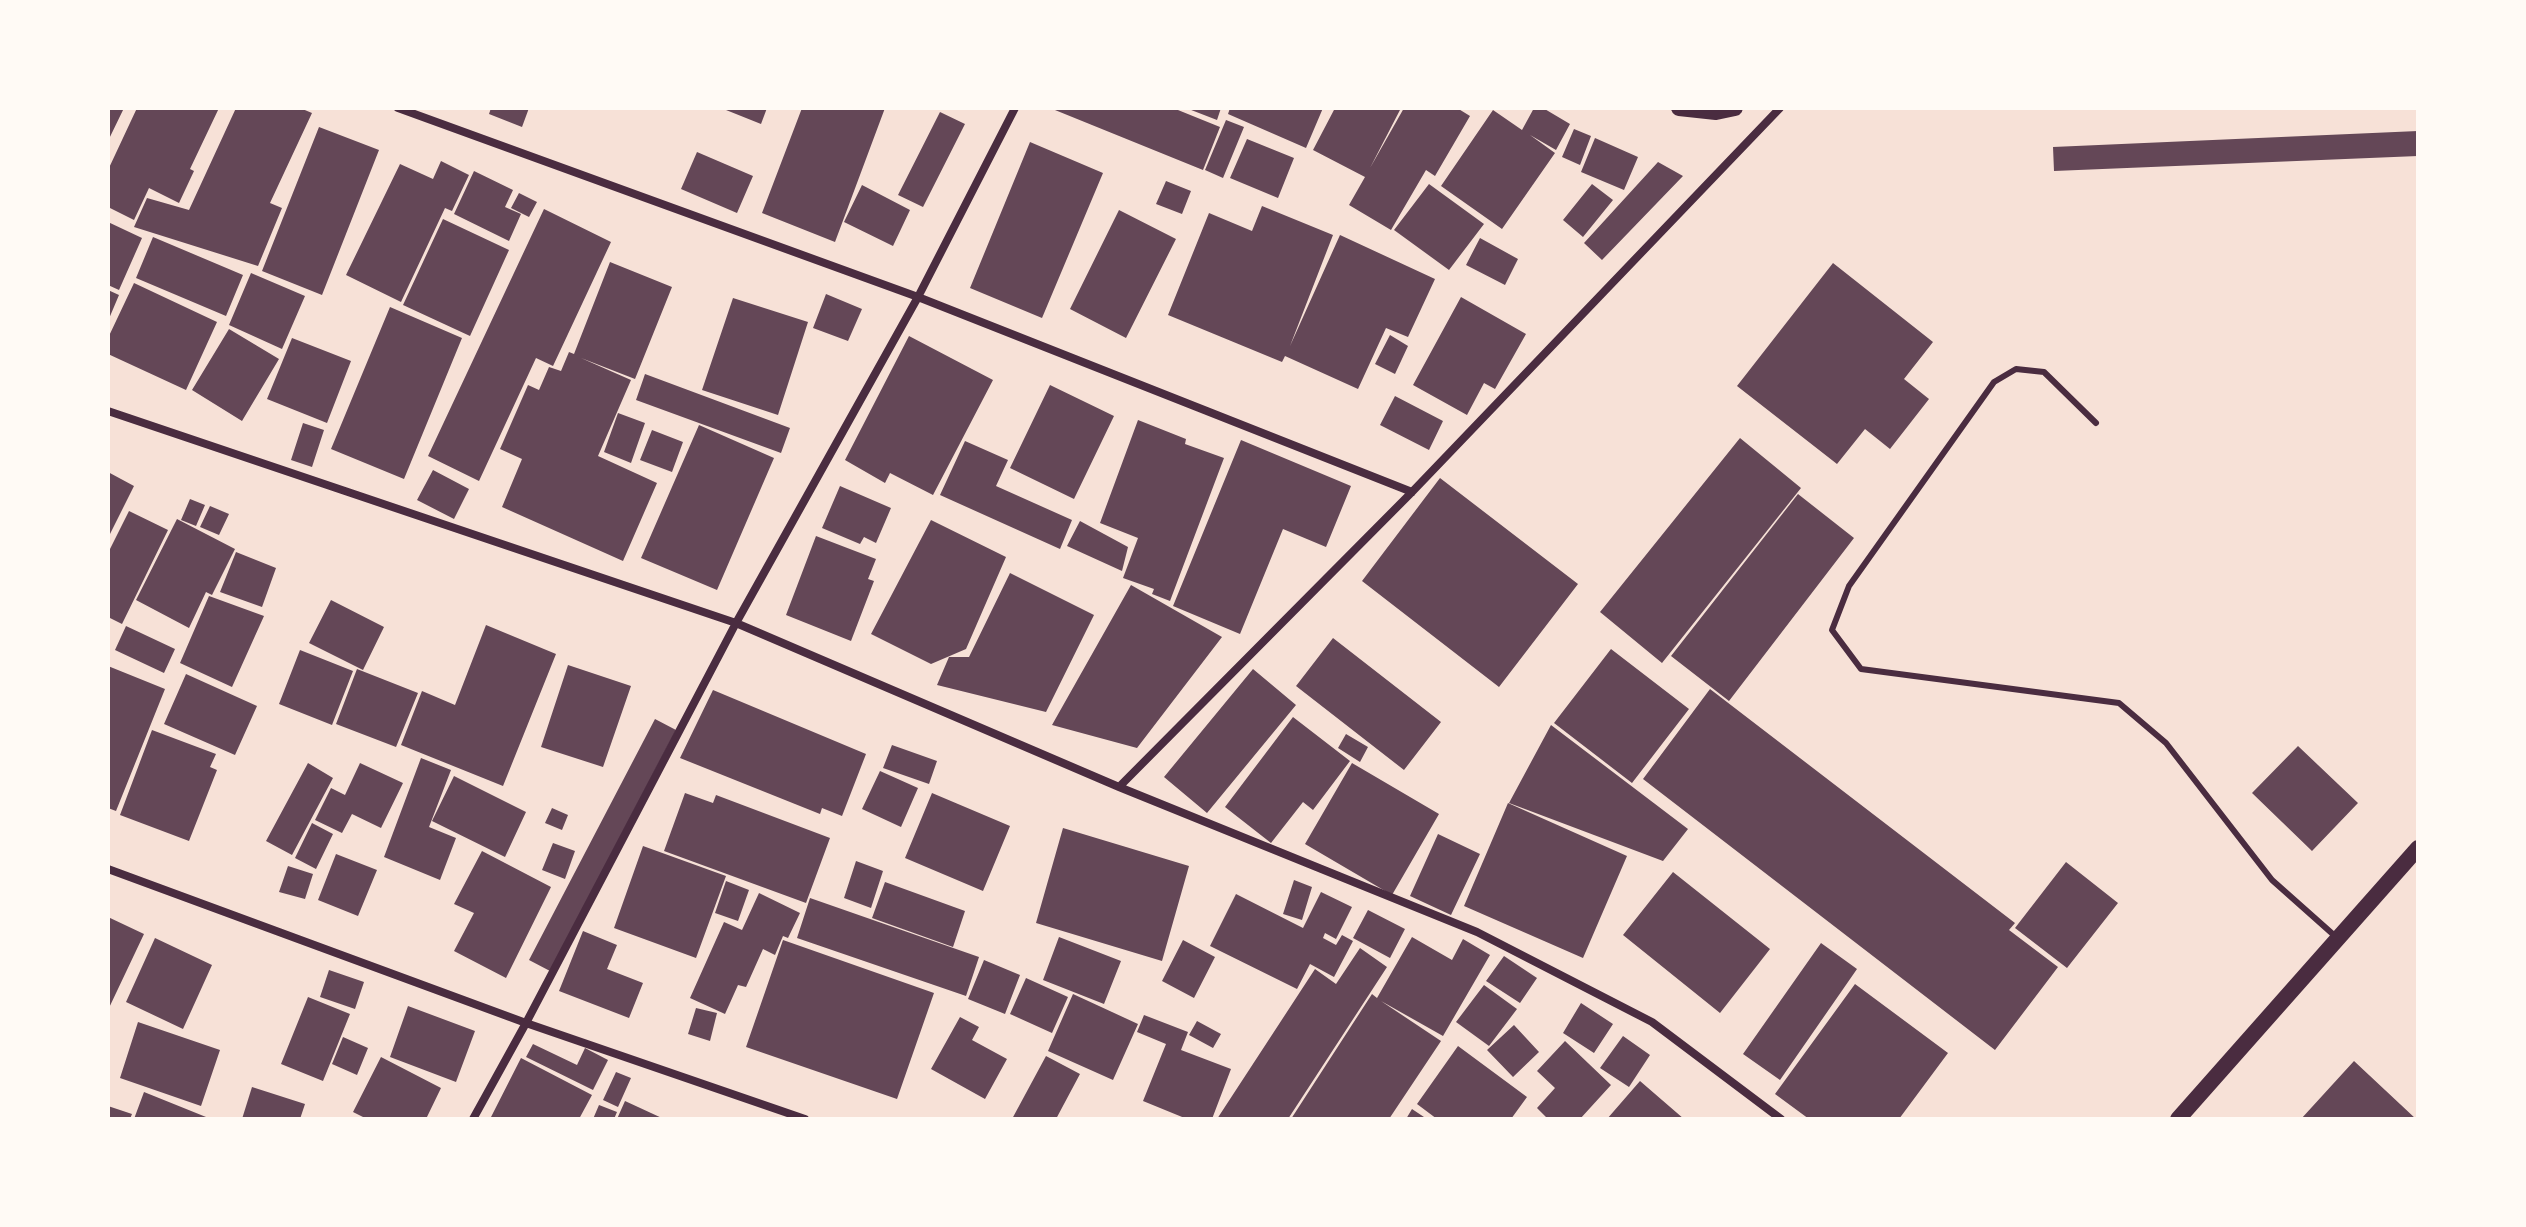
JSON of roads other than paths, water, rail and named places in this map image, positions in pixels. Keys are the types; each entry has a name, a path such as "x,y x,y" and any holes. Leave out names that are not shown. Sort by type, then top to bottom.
{"main road":[{"path":"1679,108 1716,112 1735,108"},
{"path":"2178,1119 2418,848"}],"street":[{"path":"398,108 918,297 1412,492"},
{"path":"473,1119 736,623 918,297 1015,108"},
{"path":"1119,787 1412,492 1780,108"},
{"path":"108,411 736,623 1119,787 1477,932 1652,1022 1781,1119"},
{"path":"108,869 526,1023 805,1119"}],"lane":[{"path":"2096,423 2044,372 2016,369 1994,382 1849,586 1832,630 1861,669 2119,703 2166,743 2272,880 2338,939"}]}
